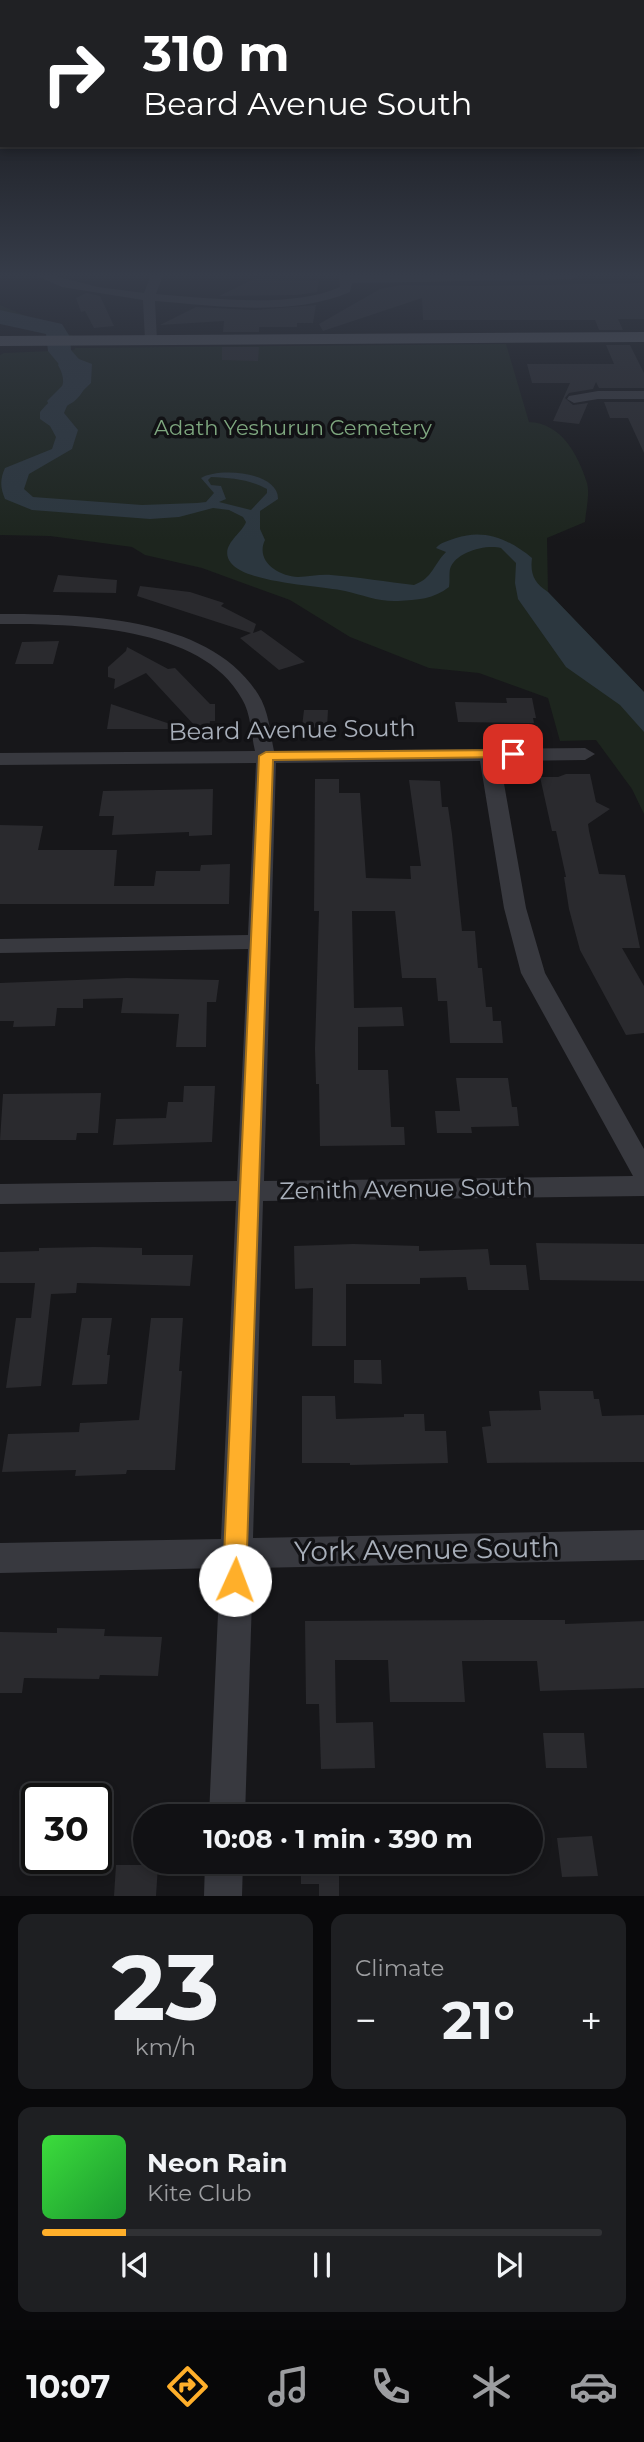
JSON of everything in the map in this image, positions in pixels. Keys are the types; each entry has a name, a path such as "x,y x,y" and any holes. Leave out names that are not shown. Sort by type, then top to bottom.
{"street":[{"path":"574,400 598,395 644,395"},
{"path":"0,619 76,620 113,624 181,643 209,658 232,675 249,694 259,716 266,756 226,1804"},
{"path":"489,754 515,908 533,973 644,1172"},
{"name":"Beard Avenue South","path":"0,759 585,754"},
{"path":"0,946 258,942"},
{"name":"Zenith Avenue South","path":"0,1194 644,1186"},
{"name":"York Avenue South","path":"0,1558 644,1545"},
{"path":"223,1896 224,1874"}],"green space":[{"name":"Adath Yeshurun Cemetery","path":"0,363 512,363 529,422 550,428 567,442 579,461 587,483 585,522 547,538 548,592 644,692 644,814 632,789 596,740 560,741 548,698 479,673 429,668 350,637 290,600 202,568 145,555 132,547 50,536 0,535"}],"shaded area":[{"path":"92,364 91,383 67,406 64,413 78,430 72,449 29,474 24,489 33,497 142,505 197,503 206,502 214,493 201,478 221,473 247,474 269,483 276,490 278,499 260,511 260,529 265,540 263,554 266,561 283,574 298,577 331,575 414,585 429,575 446,552 436,548 442,543 477,534 506,541 532,558 532,573 536,582 644,692 644,732 620,705 566,667 518,599 515,583 516,563 501,548 480,548 458,558 450,569 449,587 437,594 419,599 384,600 345,591 285,583 239,570 231,563 227,551 246,522 243,517 229,510 213,508 179,517 150,519 32,510 5,499 1,483 5,468 52,449 56,437 50,426 40,419 40,412 62,386 62,373 58,365","holes":["211,477 240,480 267,489 267,493 251,510 219,502 226,499 221,486 211,485 208,480"]}],"building":[{"path":"639,363 644,373 644,388 599,388 596,382 593,389 569,393 565,398 573,405 588,403 579,424 553,421 570,383 532,383 527,364"},
{"path":"604,402 644,402 644,453 628,418 610,418"},
{"path":"58,575 117,580 116,593 53,592"},
{"path":"140,586 190,592 224,603 221,606 256,624 253,633 261,630 305,662 279,670 240,638 251,633 137,596"},
{"path":"59,641 53,664 15,664 22,642"},
{"path":"127,647 168,669 175,668 210,704 215,704 215,721 210,721 208,740 146,673 114,689 115,679 108,677 108,667"},
{"path":"506,698 532,698 536,718 533,718 534,723 458,722 455,702 507,703"},
{"path":"111,704 176,726 175,729 107,729"},
{"path":"304,710 328,710 327,728 302,727"},
{"path":"590,774 596,802 610,809 588,824 589,831 599,874 625,875 640,948 622,948 644,986 644,1033 626,1035 580,950 569,909 566,877 556,831 552,831 540,777"},
{"path":"315,779 339,779 339,793 360,793 366,878 411,879 410,866 421,866 409,780 440,781 442,807 448,807 452,834 462,931 475,931 478,968 482,968 486,1007 492,1007 493,1021 501,1021 503,1043 450,1043 447,1001 438,1001 436,978 402,978 395,911 352,911 354,1008 402,1007 404,1026 358,1027 358,1070 388,1070 391,1127 404,1127 405,1145 320,1146 319,1084 316,1084 315,1049 319,911 314,911"},
{"path":"213,789 212,835 189,836 189,832 112,835 114,816 99,816 103,791"},
{"path":"0,825 43,826 38,850 117,850 114,886 154,886 156,871 200,871 201,865 230,864 229,904 0,904"},
{"path":"127,978 219,980 216,1002 207,1002 206,1047 176,1047 179,1014 121,1013 123,998 83,999 83,1008 57,1008 55,1026 13,1027 14,1021 0,1021 0,983"},
{"path":"456,1078 508,1078 512,1107 517,1107 519,1126 471,1127 472,1133 437,1133 435,1111 460,1111"},
{"path":"184,1086 215,1086 212,1142 113,1145 116,1119 166,1118 168,1102 183,1102"},
{"path":"101,1093 98,1133 77,1133 76,1140 0,1140 3,1094"},
{"path":"536,1243 644,1244 644,1281 540,1280"},
{"path":"294,1246 419,1246 419,1251 488,1249 490,1265 526,1265 529,1290 468,1290 466,1277 420,1278 420,1284 346,1284 346,1346 312,1346 313,1288 295,1289"},
{"path":"95,1247 142,1248 142,1255 193,1255 190,1286 77,1283 76,1293 51,1294 41,1386 6,1388 16,1318 31,1318 35,1283 0,1283 0,1252"},
{"path":"82,1318 112,1318 107,1355 110,1355 107,1384 72,1385"},
{"path":"151,1318 183,1318 175,1470 127,1470 126,1474 75,1476 76,1470 2,1472 8,1434 79,1432 80,1423 139,1420"},
{"path":"354,1360 381,1360 382,1384 354,1383"},
{"path":"539,1391 593,1391 594,1399 599,1399 602,1416 644,1415 644,1462 487,1463 482,1427 491,1426 489,1411 541,1410"},
{"path":"302,1396 335,1396 336,1419 424,1414 425,1431 446,1431 448,1463 302,1463"},
{"path":"565,1620 565,1624 644,1621 644,1688 540,1691 537,1661 462,1661 465,1702 390,1702 388,1660 335,1660 336,1723 373,1722 375,1768 321,1769 319,1704 306,1704 305,1621"},
{"path":"57,1628 105,1629 104,1636 162,1637 158,1676 100,1675 99,1679 24,1678 22,1693 0,1693 0,1632 57,1633"},
{"path":"543,1733 584,1733 587,1768 546,1768"},
{"path":"592,1836 598,1876 562,1877 557,1838"},
{"path":"116,1865 133,1865 133,1874 157,1874 156,1896 114,1896"},
{"path":"301,1874 339,1874 339,1896 319,1896 319,1884 301,1884"}],"waterway":[{"path":"59,401 74,388 79,373 71,363"}],"route":[{"path":"235,1580 266,756 513,754"}]}
